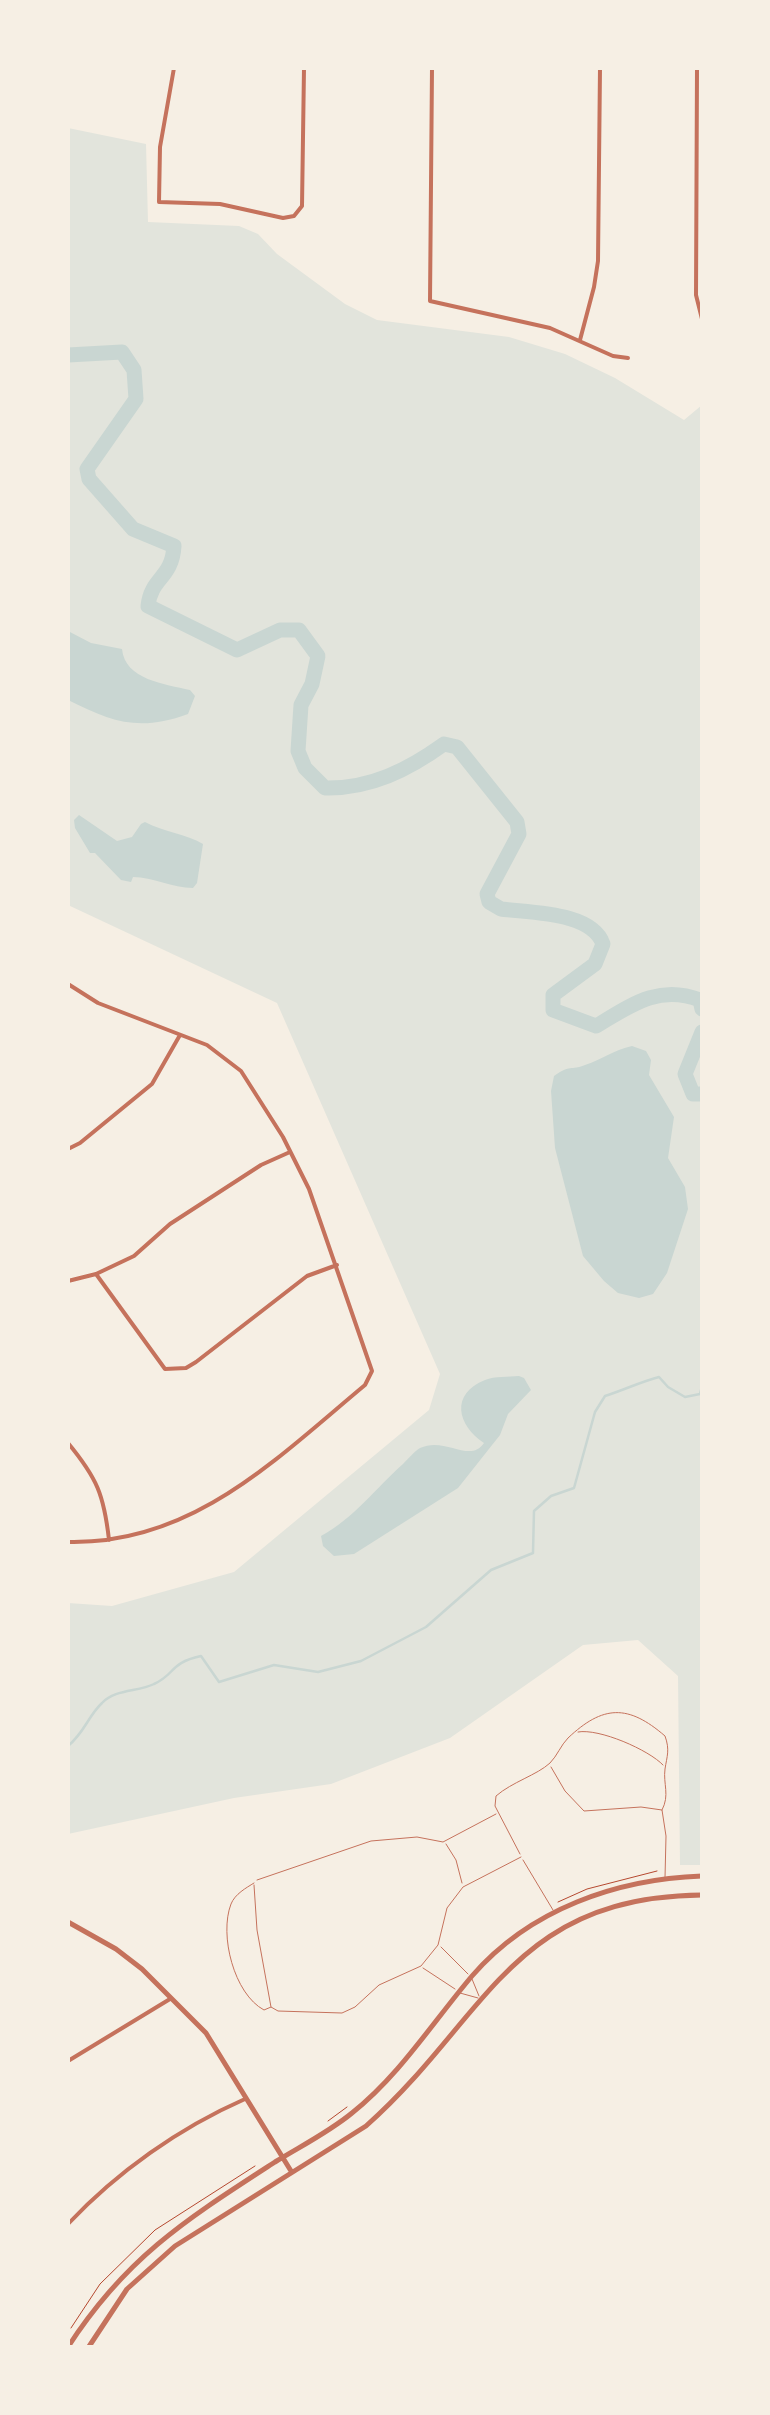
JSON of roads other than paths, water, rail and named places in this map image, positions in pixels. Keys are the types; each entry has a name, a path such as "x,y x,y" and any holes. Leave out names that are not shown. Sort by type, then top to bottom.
{"street":[{"path":"174,68 160,147 160,202 220,204 284,218 294,216 302,206 304,68"},
{"path":"432,68 430,301 538,326 613,356 628,358"},
{"path":"580,340 598,260 600,68"},
{"path":"697,68 700,85 696,295 702,319"},
{"path":"68,987 98,1003 207,1045 241,1071 291,1152 337,1265 372,1371 365,1385 244,1486 186,1517 109,1540 68,1542"},
{"path":"68,1149 152,1084 180,1035"},
{"path":"68,1281 96,1274 134,1256 187,1214 262,1165 291,1152"},
{"path":"96,1274 165,1369 174,1369 196,1362 307,1276 337,1265"},
{"path":"68,1443 100,1488 109,1540"},
{"path":"68,2347 118,2278 192,2216 368,2100 472,1977 510,1942 570,1903 665,1874 702,1876"},
{"path":"620,1886 624,1903"},
{"path":"88,2348 127,2289 175,2246 366,2126 392,2103 506,1970 547,1937 624,1903 668,1895 702,1895"},
{"path":"68,1922 116,1949 173,1997 206,2034 291,2171"},
{"path":"68,2061 173,1997"},
{"path":"68,2224 103,2186 134,2164 219,2110 245,2099"},
{"path":"118,2278 127,2289"}],"lane":[{"path":"554,1913 498,1813 496,1796 508,1784 548,1766 587,1721 607,1712 632,1717 666,1736 667,1790 662,1810 666,1822 665,1874"},
{"path":"575,1732 603,1734 660,1760 665,1768"},
{"path":"548,1766 584,1811 641,1807 662,1810"},
{"path":"443,1842 498,1813"},
{"path":"463,1887 450,1847 417,1837 371,1841 268,1874 236,1896 231,1904 229,1939 243,1990 260,2008 306,2014 342,2013 355,2007 379,1985 420,1966 438,1945 447,1908 463,1887 520,1857"},
{"path":"254,1883 257,1930 271,2008"},
{"path":"438,1945 472,1977 480,1999"},
{"path":"420,1966 459,1992 480,1999"}],"waterway":[{"path":"68,355 122,352 134,370 136,399 87,469 89,479 133,529 174,546 170,565 153,589 148,606 237,650 280,630 299,630 318,656 312,684 301,705 298,751 305,768 325,788 358,785 388,776 444,744 457,747 517,822 519,834 487,894 489,902 501,909 574,920 597,933 603,944 595,964 553,995 553,1010 596,1026 633,1004 658,996 671,994 700,1000 702,1009"},
{"path":"702,1032 685,1074 693,1094 702,1094"},
{"path":"68,1746 107,1698 154,1684 191,1659 201,1656 219,1682 274,1665 318,1672 361,1661 426,1627 491,1570 533,1553 534,1511 551,1496 574,1488 595,1412 605,1396 659,1377 685,1397 700,1394 702,1386"}]}
